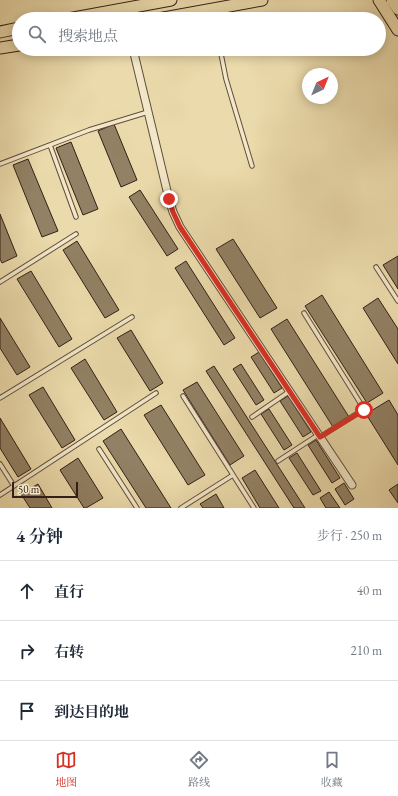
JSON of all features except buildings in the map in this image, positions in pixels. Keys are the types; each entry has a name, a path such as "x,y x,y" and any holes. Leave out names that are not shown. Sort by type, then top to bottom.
{"main road":[{"path":"106,12 171,0"},
{"path":"221,12 262,0"},
{"path":"379,0 398,30"},
{"path":"392,0 398,9"},
{"path":"1,29 12,28"},
{"path":"0,48 12,46"}],"street":[{"path":"135,56 173,212 180,227 352,485"}],"lane":[{"path":"221,56 226,79 252,166"},
{"path":"0,164 89,130 148,112"},
{"path":"50,145 76,217"},
{"path":"0,282 76,234"},
{"path":"376,266 397,296 398,301"},
{"path":"278,462 364,410 304,313"},
{"path":"0,398 132,317"},
{"path":"252,417 290,391"},
{"path":"0,495 156,393"},
{"path":"183,396 254,508"},
{"path":"100,449 138,508"},
{"path":"0,464 14,486"},
{"path":"182,508 233,475"}],"route":[{"path":"169,199 180,227 320,437 364,410"}]}
